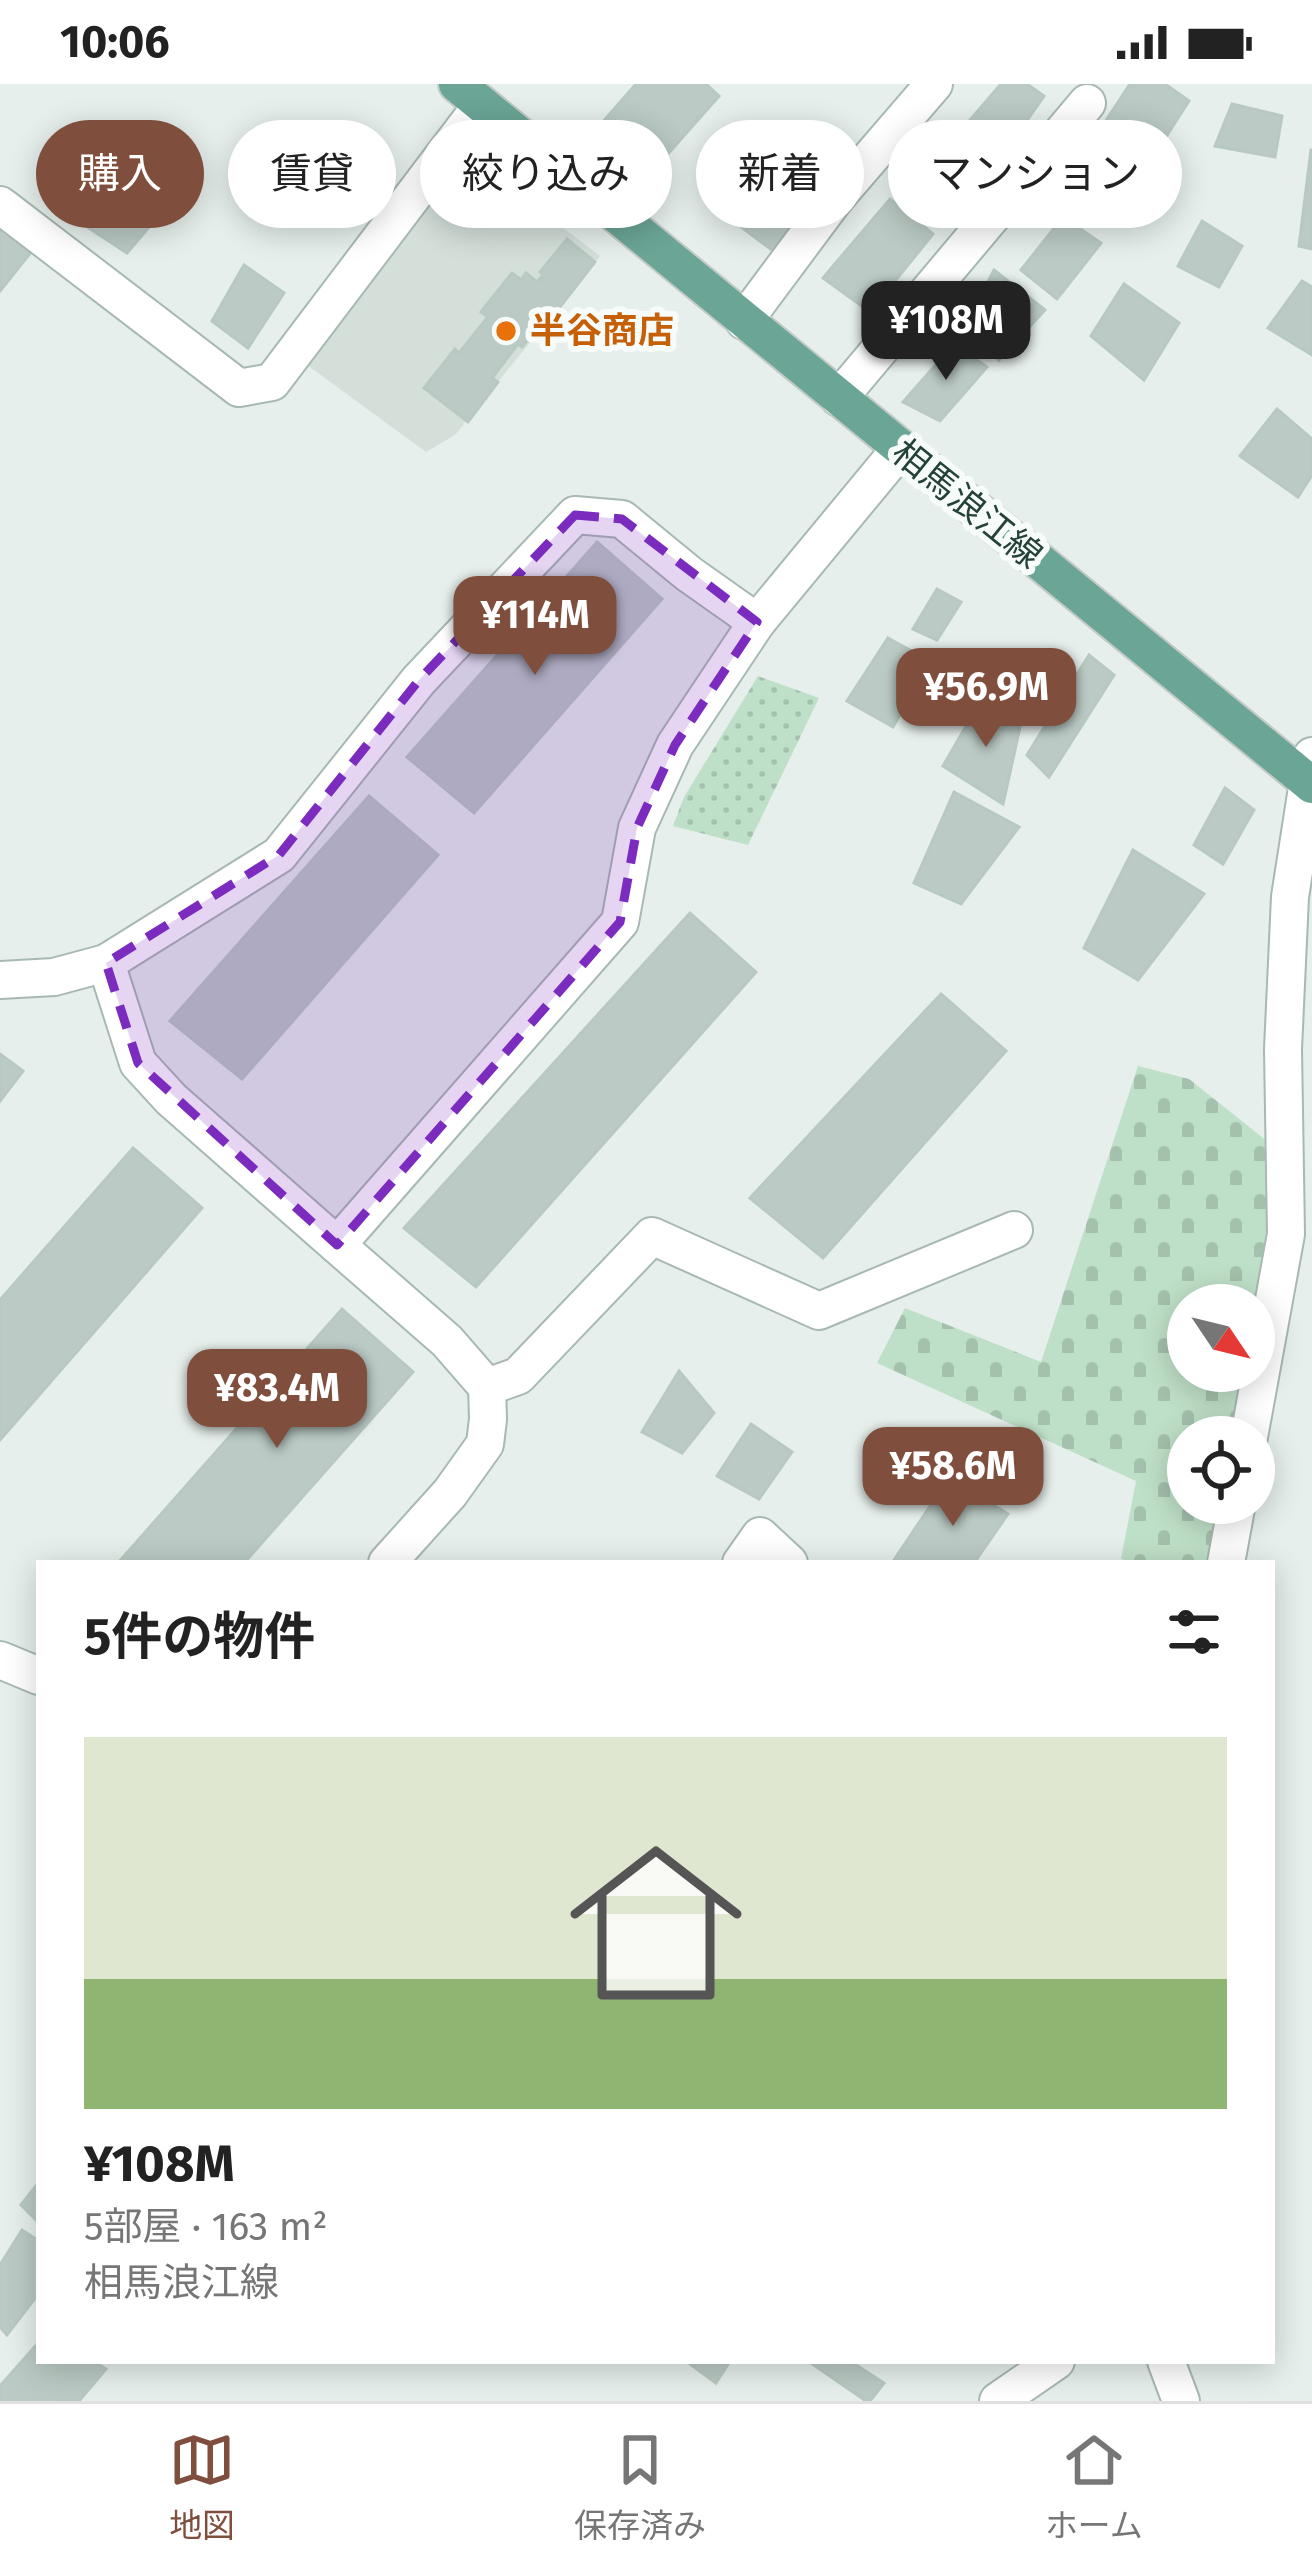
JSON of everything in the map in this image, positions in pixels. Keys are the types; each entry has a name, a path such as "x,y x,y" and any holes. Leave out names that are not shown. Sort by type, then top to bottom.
{"main road":[{"name":"相馬浪江線","path":"469,95 900,449 1310,773"}],"street":[{"path":"744,321 834,200 934,84"},
{"path":"0,205 238,388 272,382 469,95"},
{"path":"839,398 1087,103"},
{"path":"338,1245 620,922 637,828 675,745 757,622 900,449"},
{"path":"0,980 54,977 106,963 279,855 419,680 575,515 622,519 757,622"},
{"path":"1254,1416 1286,1234 1298,1198 1282,1049 1289,919 1310,773"},
{"path":"106,963 138,1063 171,1099 447,1341 487,1387 485,1444 450,1493 390,1560"},
{"path":"487,1387 518,1376 652,1236 820,1311 1014,1230"},
{"path":"1227,1560 1233,1524"},
{"path":"743,1560 760,1536 786,1560"},
{"path":"0,1660 36,1675"},
{"path":"998,2401 1052,2364"},
{"path":"1167,2364 1181,2401"}],"highlighted area":[{"path":"575,515 622,519 757,622 675,745 637,828 620,922 337,1245 138,1063 106,963 279,855 419,680"}],"shaded area":[{"path":"420,208 420,228 563,228 600,256 455,435 426,452 303,362"}],"green space":[{"path":"758,676 819,698 748,845 673,826 684,797"},
{"path":"1138,1066 1189,1079 1272,1145 1265,1284 1167,1284 1167,1392 1246,1392 1242,1416 1167,1416 1167,1524 1222,1524 1216,1560 1121,1559 1136,1481 877,1363 905,1308 1041,1362"}],"building":[{"path":"636,84 706,84 719,96 672,149 672,120 604,120"},
{"path":"1001,84 1027,84 1044,96 1027,120 970,120"},
{"path":"1130,84 1165,84 1189,101 1177,120 1107,119"},
{"path":"1232,104 1282,116 1275,157 1215,146"},
{"path":"1312,150 1312,249 1299,246"},
{"path":"888,201 888,228 926,228 933,234 870,312 823,278"},
{"path":"1202,221 1242,246 1219,287 1178,266"},
{"path":"0,227 32,251 0,291"},
{"path":"89,228 148,228 127,253"},
{"path":"743,228 792,228 776,253"},
{"path":"1054,228 1079,228 1101,243 1057,299 1021,270"},
{"name":"半谷商店","path":"567,239 595,262 553,316 549,313 522,347 518,344 492,378 498,382 468,422 424,388 488,317 481,312 512,273 521,280 526,273 537,282"},
{"path":"244,265 284,293 248,348 212,321"},
{"path":"994,270 1045,310 999,360 966,324"},
{"path":"1302,281 1312,287 1312,355 1268,328"},
{"path":"1124,284 1179,323 1144,380 1091,336"},
{"path":"954,344 987,367 940,421 903,402"},
{"path":"1277,409 1312,439 1312,475 1298,497 1240,456"},
{"path":"597,542 662,599 474,813 407,757"},
{"path":"937,589 961,602 937,640 913,629"},
{"path":"888,638 930,661 893,727 847,701"},
{"path":"1089,655 1114,675 1049,777 1027,755"},
{"path":"983,697 1021,723 1003,804 943,766"},
{"path":"1225,788 1254,810 1223,864 1194,845"},
{"path":"954,792 1019,827 961,904 914,883"},
{"path":"369,796 438,855 242,1079 170,1021"},
{"path":"1133,850 1204,894 1138,980 1084,948"},
{"path":"690,913 756,972 476,1287 404,1228"},
{"path":"941,994 1006,1051 823,1258 750,1198"},
{"path":"0,1054 23,1071 0,1101"},
{"path":"133,1148 202,1208 0,1440 0,1300"},
{"path":"342,1309 413,1372 247,1560 121,1560"},
{"path":"679,1371 714,1413 682,1453 642,1432"},
{"path":"751,1424 792,1452 759,1499 717,1476"},
{"path":"949,1478 1008,1514 976,1560 894,1560"},
{"path":"36,2186 36,2220 21,2205"},
{"path":"22,2230 36,2239 36,2297 7,2335 0,2327 0,2265"},
{"path":"36,2345 36,2364 98,2364 106,2369 79,2401 0,2401 0,2386"},
{"path":"690,2364 728,2364 716,2383"},
{"path":"812,2364 855,2364 884,2383 866,2401"}],"place":[{"name":"半谷商店","path":"506,331"}]}
